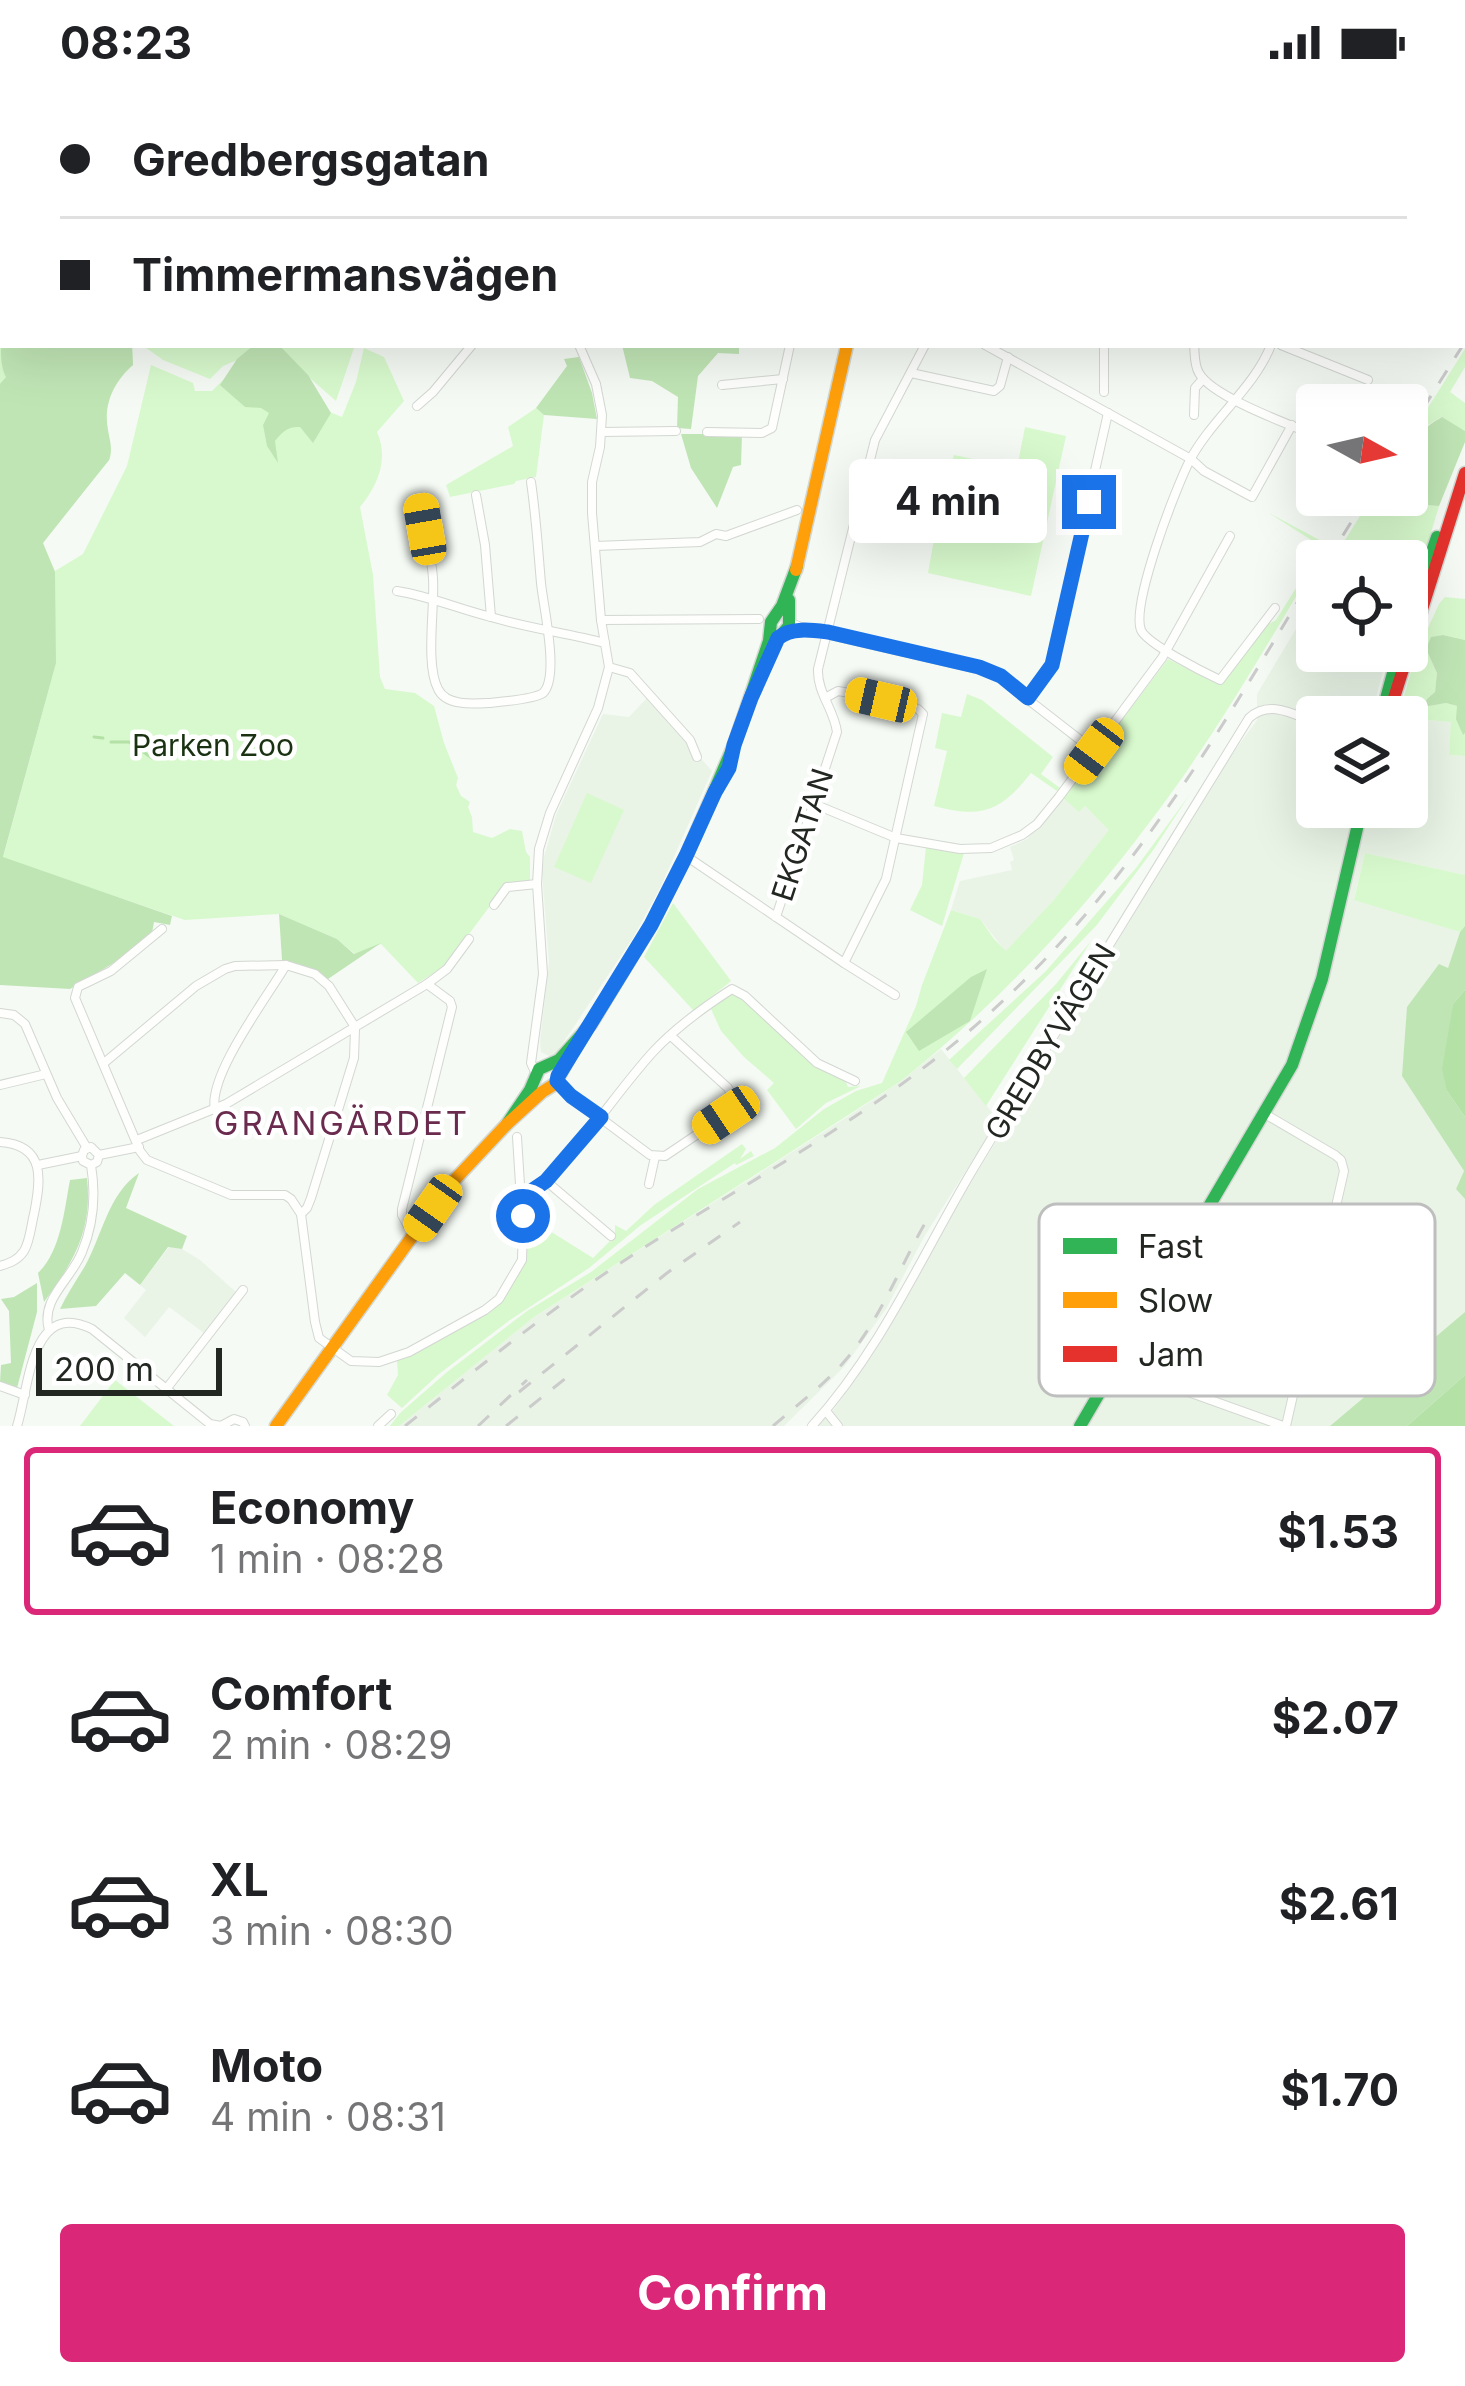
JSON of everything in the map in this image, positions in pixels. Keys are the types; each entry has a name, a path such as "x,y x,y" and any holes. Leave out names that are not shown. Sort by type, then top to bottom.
{"street":[{"path":"417,406 470,348"},
{"path":"580,348 596,384 602,415 592,482 609,667 598,708 538,849 543,974 534,1052 548,1077 571,1096 655,1156 665,1156 726,1115 733,1099 728,1088 671,1036"},
{"path":"707,432 762,433 774,424 789,348"},
{"path":"276,1426 448,1188 579,1039 609,997 686,856 787,607 846,348"},
{"name":"EKGATAN","path":"776,917 837,732 818,676 876,437 923,348"},
{"path":"990,348 1252,497 1292,425"},
{"path":"1103,348 1104,392"},
{"path":"1194,348 1203,379 1233,400 1296,427"},
{"path":"1270,348 1190,459 1151,563 1141,611 1142,632 1220,680 1275,608"},
{"path":"1288,348 1368,380"},
{"path":"910,373 994,391 1008,358"},
{"path":"722,385 783,379"},
{"path":"1194,415 1195,388 1203,379"},
{"path":"1028,698 1052,665 1108,413"},
{"path":"602,432 676,431"},
{"path":"1428,565 1465,460"},
{"path":"1391,696 1465,473"},
{"path":"421,505 433,576 432,660 437,688 446,699 467,703 537,696 545,690 549,670 549,628 531,482"},
{"path":"476,495 491,617"},
{"path":"595,546 700,542 797,510"},
{"path":"814,804 896,838 967,850 1014,840 1030,830 1167,650 1230,536"},
{"path":"397,591 605,643"},
{"path":"602,620 778,624 986,669 1094,751"},
{"path":"609,667 630,673 690,740 697,758"},
{"path":"825,698 838,691 922,711 886,879 844,963"},
{"name":"GREDBYVÄGEN","path":"812,1426 894,1315 929,1244 1012,1103 1250,718 1269,707 1296,716"},
{"path":"1212,1204 1292,1065 1315,1005 1357,828"},
{"path":"686,856 895,994"},
{"path":"494,905 507,887 537,884"},
{"path":"162,929 111,971 75,992 142,1155 214,1190 239,1197 288,1196 302,1219 317,1332 350,1361 379,1362 409,1352 499,1299 522,1260 517,1137"},
{"path":"99,1155 138,1144 215,1110 427,984 447,969 469,939"},
{"path":"104,1064 196,986 224,969 286,965 322,979 355,1027 354,1058 302,1219"},
{"path":"215,1110 212,1097 221,1075 286,965"},
{"path":"409,1228 402,1209 452,1007 427,984"},
{"path":"521,1198 546,1181 655,1050 728,991 735,989 818,1063 855,1081"},
{"path":"0,1013 14,1015 25,1024 85,1152 83,1161 91,1165"},
{"path":"0,1085 46,1074"},
{"path":"1265,1114 1341,1160 1344,1171 1336,1204"},
{"path":"0,1142 22,1148 38,1165 27,1244 20,1256 0,1266"},
{"path":"38,1165 95,1149 99,1155 91,1165"},
{"path":"649,1184 655,1156"},
{"path":"49,1330 49,1304 78,1262 89,1232 94,1201 91,1165"},
{"path":"546,1181 611,1236"},
{"path":"167,1388 243,1290"},
{"path":"18,1425 37,1348 49,1330 63,1323 86,1326 210,1424 221,1426 234,1419 245,1426"},
{"path":"0,1386 25,1395"},
{"path":"1080,1426 1098,1396"},
{"path":"1200,1396 1284,1426 1291,1396"},
{"path":"826,1411 838,1426"},
{"path":"378,1426 392,1414"}],"shaded area":[{"path":"2,348 132,348 133,365 120,378 109,402 109,460 43,543 55,572 56,663 3,857 172,916 170,925 154,922 152,933 127,955 70,989 0,985 0,384 6,377"},
{"path":"250,348 282,348 308,375 331,413 313,443 300,427 283,432 275,441 278,463 267,446 263,425 269,413 245,407 220,385"},
{"path":"623,348 739,348 739,354 718,353 698,376 691,429 677,428 678,397 652,381 630,378"},
{"path":"579,357 597,419 544,415 536,408 567,366 564,359"},
{"path":"1442,417 1465,431 1465,442 1439,506 1428,505 1430,425"},
{"path":"681,434 742,434 741,465 733,467 717,508 691,468"},
{"path":"1296,629 1296,672 1383,672 1376,696 1296,696 1296,828 1428,828 1428,720 1452,722 1449,755 1465,756 1465,875 1365,853 1354,899 1460,932 1402,1076 1464,1171 1456,1189 1465,1199 1465,1312 1435,1337 1435,1204 1039,1204 1039,1396 1366,1396 1330,1426 818,1426 875,1351 943,1229 1225,764 1257,720 1257,694"},
{"path":"1431,637 1465,640 1463,735 1456,719 1457,706 1428,706 1437,673 1428,653"},
{"path":"647,698 712,771 634,936 551,1057 541,1052 540,1042 549,962 544,857 556,815 603,714 629,717"},
{"path":"1063,798 1079,811 1085,806 1110,830 1006,952 980,919 951,910 960,881 1012,870 1010,847 1027,839"},
{"path":"279,914 337,939 354,954 381,943 328,979 282,960"},
{"path":"1465,926 1465,990 1453,1004 1447,1091 1465,1117 1465,1199 1456,1189 1464,1171 1402,1076 1407,1007 1439,964 1448,968"},
{"path":"987,969 970,1021 919,1051 906,1032"},
{"path":"1465,990 1465,1117 1447,1091 1442,1069 1453,1004"},
{"path":"941,1049 998,1120 924,1237 886,1309 844,1367 784,1426 399,1426 534,1317 850,1115"},
{"path":"139,1173 126,1208 187,1236 182,1249 168,1247 140,1285 125,1273 96,1306 60,1309 113,1204"},
{"path":"87,1178 87,1214 79,1245 44,1302 38,1273 57,1242 70,1180"},
{"path":"169,1247 200,1260 236,1292 204,1333 169,1307 145,1337 124,1318 146,1290 140,1285"},
{"path":"37,1283 37,1312 17,1388 0,1382 1,1365 11,1363 9,1311 1,1299"},
{"path":"1465,1312 1465,1375 1407,1426 1330,1426 1366,1396 1435,1396 1435,1337"},
{"path":"1465,1375 1465,1426 1407,1426"}],"green space":[{"name":"Parken Zoo","path":"0,348 132,348 133,365 116,386 107,411 110,459 42,542 55,571 83,554 127,466 151,365 193,383 195,391 212,391 231,372 342,417 364,348 384,357 404,401 377,432 380,471 360,507 373,575 380,677 385,689 415,693 434,706 458,778 456,785 470,802 473,832 492,838 510,829 522,831 530,857 530,882 508,882 445,966 418,983 381,944 355,954 337,939 279,914 185,920 3,858 56,663 0,855"},
{"path":"146,348 354,348 336,401 295,365 242,358 223,366 210,379"},
{"path":"1465,349 1465,367 1450,392 1465,403 1465,431 1441,417 1428,425 1428,408"},
{"path":"536,408 544,415 536,477 450,497 446,485 513,446 508,427"},
{"path":"1025,427 1066,436 1031,596 928,573 934,539 888,528 900,477 945,487 954,455 1017,468"},
{"path":"1428,505 1439,506 1428,556 1428,540 1345,540 1360,516 1428,516"},
{"path":"1269,513 1320,540 1311,540"},
{"path":"1296,588 1296,596 1242,686 1174,790 1093,893 969,1023 901,1081 534,1317 399,1426 390,1426 447,1372 527,1311 591,1272 698,1189 775,1148 824,1109 882,1083 951,910 980,919 1006,951 1109,830 1085,806 1079,812 1063,798 1168,659 1219,685 1265,626 1276,620"},
{"path":"1445,597 1465,599 1465,640 1443,635 1432,637 1428,645 1428,628"},
{"path":"1428,653 1437,673 1435,692 1428,698 1404,696 1411,672 1428,672"},
{"path":"967,694 982,700 1053,757 1041,774 1060,788 1057,791 1031,773 990,809 966,812 934,806 947,751 935,748 942,713 961,717"},
{"path":"1428,706 1457,706 1465,733 1465,756 1449,755 1451,722 1428,720"},
{"path":"587,793 624,810 591,883 554,867"},
{"path":"1190,794 1096,926 957,1069 949,1060 1046,971 1136,868"},
{"path":"926,847 964,853 942,926 910,910 922,885"},
{"path":"1365,853 1465,875 1465,926 1460,932 1354,900"},
{"path":"673,903 731,981 694,1011 644,957"},
{"path":"1091,941 986,1106 964,1078"},
{"path":"732,993 811,1061 845,1080 848,1087 861,1086 826,1103 796,1129 767,1090 774,1083 721,1031 711,1009"},
{"path":"742,1144 746,1149 740,1159 751,1151 754,1156 735,1163 641,1225 589,1268 439,1374 402,1408 387,1395 398,1375 397,1361 497,1306 521,1269 537,1223 593,1258 615,1236 615,1225 626,1231 654,1205"},
{"path":"115,1380 174,1426 80,1426"}],"waterway":[{"path":"94,737 103,738"},
{"path":"111,742 129,742 152,758"}],"railway":[{"path":"1428,401 1461,348"},
{"path":"1340,540 1355,516"},
{"path":"405,1426 583,1289 862,1112 983,1019 1036,969 1127,863 1206,750 1296,604"},
{"path":"773,1426 831,1375 861,1340 928,1218"},
{"path":"519,1392 667,1273 740,1222"},
{"path":"506,1426 571,1374"},
{"path":"478,1426 527,1380"}],"traffic: fast":[{"path":"1428,563 1437,537"},
{"path":"507,1124 539,1069 559,1060 591,1024 651,925 734,745 771,622 797,566"},
{"path":"782,634 789,626 789,600"},
{"path":"1387,696 1393,672"},
{"path":"1210,1204 1292,1065 1322,979 1357,828"},
{"path":"1080,1426 1098,1396"}],"traffic: slow":[{"path":"796,570 846,348"},
{"path":"276,1426 447,1188 507,1124 555,1084 569,1058"}],"traffic: jam":[{"path":"1395,696 1465,473"}],"district":[{"name":"GRANGÄRDET","path":"342,1123"}],"route":[{"path":"523,1216 521,1198 546,1181 601,1117 571,1096 558,1076 651,925 686,856 729,768 774,643 784,633 828,632 979,667 1001,676 1028,698 1052,665 1089,502"}]}
